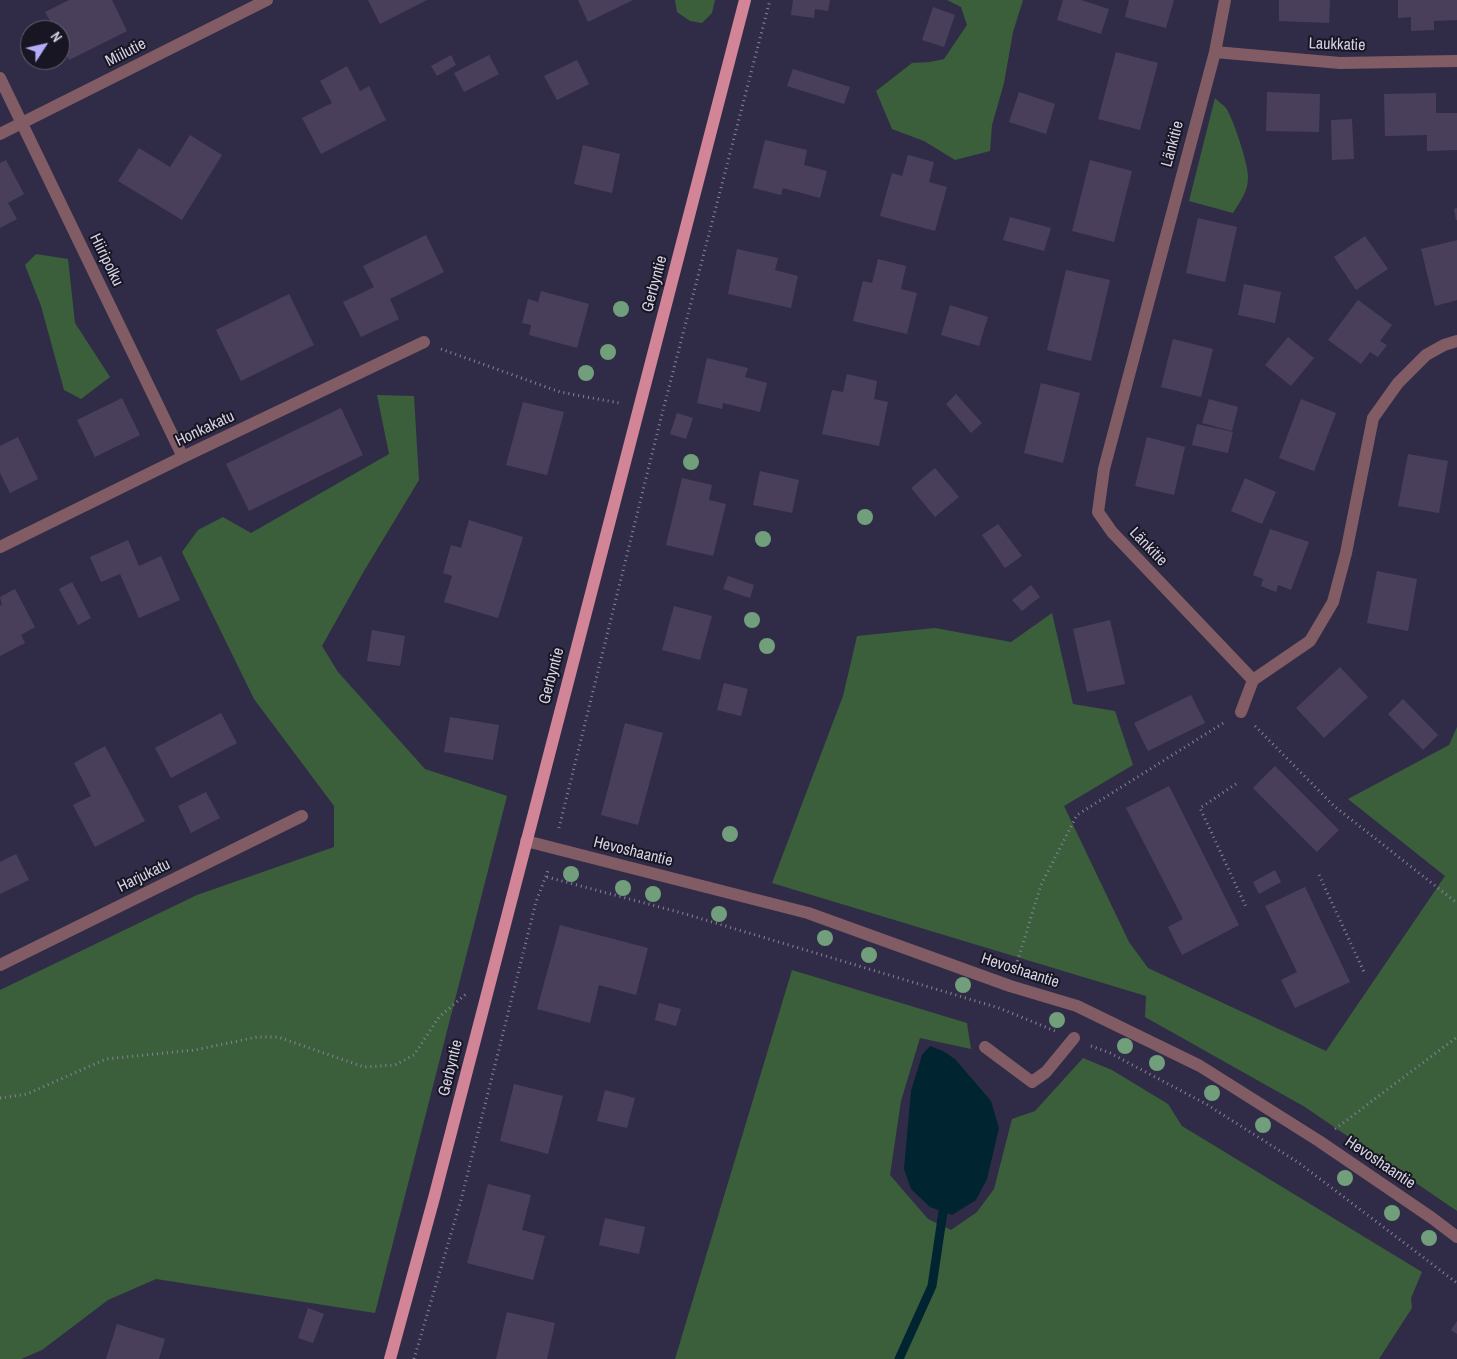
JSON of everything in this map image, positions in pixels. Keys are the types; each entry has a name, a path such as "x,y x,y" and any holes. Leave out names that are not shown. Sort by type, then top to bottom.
{"main road":[{"name":"Gerbyntie","path":"390,1359 434,1198 745,0"}],"street":[{"name":"Miilutie","path":"0,134 266,0"},
{"name":"Länkitie","path":"1225,0 1215,52 1104,469 1098,512 1112,532 1253,680"},
{"name":"Laukkatie","path":"1215,52 1340,63 1457,61"},
{"name":"Hiiripolku","path":"0,78 183,457"},
{"path":"1241,712 1253,680 1310,641 1333,602 1346,552 1373,418 1398,383 1426,355 1444,345 1457,341"},
{"name":"Honkakatu","path":"0,547 424,342"},
{"name":"Harjukatu","path":"0,965 302,816"},
{"name":"Hevoshaantie","path":"526,841 808,913 1010,986 1077,1006 1200,1066 1320,1141 1457,1237"},
{"path":"985,1047 1032,1082 1046,1072 1074,1038"}],"path":[{"path":"414,1359 461,1200 536,902 547,877 661,418 770,0"},
{"path":"424,342 560,392 625,404 639,412 661,418"},
{"path":"999,1008 1010,986 1041,885 1077,815 1241,712 1334,806 1457,903"},
{"path":"1236,784 1200,808 1247,909"},
{"path":"1319,875 1365,974"},
{"path":"547,877 682,913 999,1008 1110,1054 1206,1104 1299,1163 1457,1283"},
{"path":"0,1098 27,1094 106,1060 194,1050 257,1037 278,1037 364,1067 395,1065 414,1055 439,1017 462,996 468,992 488,991"},
{"path":"1299,1163 1320,1141 1457,1037"}],"green space":[{"path":"675,0 715,0 712,13 702,23 690,21 677,12"},
{"path":"947,0 1023,0 1013,32 1004,83 992,125 990,151 955,160 924,141 892,129 876,91 912,63 944,59 967,25 961,7"},
{"path":"1215,98 1226,108 1233,121 1248,172 1248,183 1245,192 1233,213 1189,201"},
{"path":"36,254 68,259 75,323 110,377 81,399 64,390 41,306 25,265"},
{"path":"377,395 414,396 419,480 364,571 322,646 338,672 425,769 507,796 375,1313 156,1279 108,1300 42,1350 21,1359 0,1359 0,990 197,895 334,847 334,806 254,699 182,552 198,530 223,517 251,533 389,454"},
{"path":"1052,613 1073,704 1115,711 1133,765 1064,806 1129,942 1148,968 1326,1051 1445,876 1348,799 1449,745 1457,727 1457,1211 1305,1107 1145,1017 1146,996 772,883 843,696 857,636 935,628 1011,642"},
{"path":"792,970 967,1023 971,1049 920,1038 901,1101 890,1175 928,1219 951,1230 977,1212 994,1189 1012,1119 1035,1111 1083,1058 1112,1070 1168,1104 1182,1126 1422,1272 1411,1298 1412,1308 1379,1359 675,1359"}],"water":[{"path":"930,1046 943,1051 955,1059 991,1101 999,1128 987,1179 976,1200 952,1215 930,1207 911,1189 904,1169 911,1091 922,1055"}],"building":[{"path":"69,0 112,0 127,31 70,60 70,20 49,20 45,12"},
{"path":"368,0 427,0 380,24"},
{"path":"578,0 633,0 588,22"},
{"path":"793,0 830,0 828,11 815,9 814,18 791,15"},
{"path":"1063,0 1081,0 1109,9 1101,34 1057,20"},
{"path":"1129,0 1174,0 1166,28 1125,17"},
{"path":"1279,0 1330,0 1329,23 1279,21"},
{"path":"1398,0 1457,0 1457,20 1434,21 1434,30 1411,31 1411,17 1398,18"},
{"path":"933,7 955,15 944,47 922,40"},
{"path":"1116,52 1158,63 1140,130 1098,119"},
{"path":"451,55 456,65 437,76 431,66"},
{"path":"489,55 499,74 464,92 454,73"},
{"path":"577,60 589,84 557,100 544,76"},
{"path":"347,66 360,91 369,86 386,120 321,154 302,118 332,103 320,81"},
{"path":"793,69 850,87 844,104 787,86"},
{"path":"1019,92 1055,104 1046,134 1009,122"},
{"path":"1267,92 1320,94 1319,132 1266,131"},
{"path":"1436,93 1436,113 1457,113 1457,150 1427,151 1427,135 1385,136 1384,94"},
{"path":"1352,119 1354,159 1332,160 1331,120"},
{"path":"190,135 222,155 182,220 118,181 139,148 170,167"},
{"path":"765,140 807,150 804,165 827,171 820,198 783,188 781,195 753,188"},
{"path":"583,145 620,154 612,193 574,184"},
{"path":"908,155 934,162 929,182 947,187 935,231 880,216 892,173 902,176"},
{"path":"6,160 24,194 8,203 17,219 0,228 0,163"},
{"path":"1090,160 1132,171 1114,242 1072,231"},
{"path":"1457,208 1457,220 1456,220 1454,209"},
{"path":"1010,217 1051,228 1044,251 1003,240"},
{"path":"1198,218 1237,227 1225,282 1186,273"},
{"path":"426,235 444,272 390,299 399,319 361,337 343,302 374,287 363,266"},
{"path":"1365,236 1388,269 1356,290 1334,257"},
{"path":"1457,240 1457,300 1435,306 1421,249"},
{"path":"737,249 778,258 775,270 798,276 791,308 728,294"},
{"path":"878,259 906,266 901,289 917,293 907,334 853,321 863,281 872,283"},
{"path":"1066,270 1110,280 1091,361 1047,350"},
{"path":"1244,284 1281,292 1275,323 1238,315"},
{"path":"541,291 589,304 577,348 529,335 531,325 522,323 528,299 538,302"},
{"path":"289,294 314,345 241,381 216,330"},
{"path":"1358,300 1392,325 1380,341 1387,345 1378,357 1370,352 1361,364 1328,340"},
{"path":"950,305 988,317 979,346 941,335"},
{"path":"1288,337 1314,358 1291,386 1265,365"},
{"path":"1173,339 1213,349 1201,397 1161,387"},
{"path":"707,358 748,368 745,377 767,383 760,412 723,403 722,409 697,403"},
{"path":"847,374 877,381 874,399 888,402 879,446 822,434 832,390 843,392"},
{"path":"1041,383 1080,393 1063,463 1024,453"},
{"path":"956,394 982,423 971,433 946,404"},
{"path":"122,398 140,435 95,457 77,420"},
{"path":"1209,399 1238,407 1232,431 1202,423"},
{"path":"1301,399 1336,413 1314,471 1279,458"},
{"path":"523,402 564,412 547,475 506,465"},
{"path":"341,408 363,455 249,511 226,464"},
{"path":"677,413 693,418 686,439 670,434"},
{"path":"1197,424 1233,432 1228,453 1192,445"},
{"path":"18,437 38,479 10,493 0,473 0,446"},
{"path":"1147,437 1185,447 1174,495 1135,486"},
{"path":"1408,454 1448,461 1439,513 1398,506"},
{"path":"935,468 959,497 935,517 911,488"},
{"path":"760,471 799,480 792,513 753,505"},
{"path":"682,478 712,485 709,500 726,504 713,556 666,545"},
{"path":"1245,478 1276,492 1262,524 1231,511"},
{"path":"469,520 523,537 498,618 444,602 452,576 443,573 451,545 461,548"},
{"path":"998,524 1022,556 1005,568 982,535"},
{"path":"1270,529 1309,542 1291,590 1278,585 1276,592 1261,586 1263,579 1253,575"},
{"path":"128,540 139,566 161,556 180,600 139,618 120,574 101,582 90,557"},
{"path":"1377,571 1417,579 1408,631 1367,623"},
{"path":"728,576 754,585 750,598 723,589"},
{"path":"72,582 91,618 78,625 59,589"},
{"path":"1031,585 1040,597 1022,611 1012,600"},
{"path":"15,589 35,627 21,635 25,643 0,656 0,606 2,605 0,597"},
{"path":"674,606 712,616 700,660 662,650"},
{"path":"1110,620 1125,684 1087,692 1073,629"},
{"path":"372,630 405,636 400,666 367,661"},
{"path":"1340,667 1368,697 1324,738 1296,708"},
{"path":"724,683 748,689 741,716 717,710"},
{"path":"1191,695 1205,723 1148,751 1134,723"},
{"path":"1403,699 1438,735 1423,750 1388,714"},
{"path":"221,713 237,743 171,778 155,748"},
{"path":"450,717 499,725 493,760 444,752"},
{"path":"625,723 663,733 638,825 601,815"},
{"path":"105,746 145,821 95,847 73,805 91,796 74,763"},
{"path":"1275,766 1339,830 1317,852 1253,788"},
{"path":"1169,786 1239,925 1182,955 1168,927 1183,919 1126,808"},
{"path":"206,792 220,818 191,833 178,806"},
{"path":"16,854 29,880 0,894 0,862"},
{"path":"1275,870 1281,882 1259,894 1253,882"},
{"path":"1305,887 1350,982 1295,1008 1281,980 1297,972 1265,906"},
{"path":"560,925 648,948 636,995 599,985 590,1023 537,1009"},
{"path":"659,1003 681,1009 676,1026 655,1020"},
{"path":"514,1084 563,1096 548,1154 500,1141"},
{"path":"605,1090 635,1098 627,1128 597,1121"},
{"path":"488,1184 531,1195 522,1230 545,1236 533,1280 467,1263"},
{"path":"605,1218 645,1227 639,1254 599,1245"},
{"path":"308,1308 324,1314 313,1343 298,1338"},
{"path":"507,1312 555,1323 547,1359 496,1359"},
{"path":"1457,1321 1457,1334 1451,1330"},
{"path":"117,1324 165,1339 159,1359 106,1359"}],"waterway":[{"path":"899,1359 932,1286 943,1212"}]}
